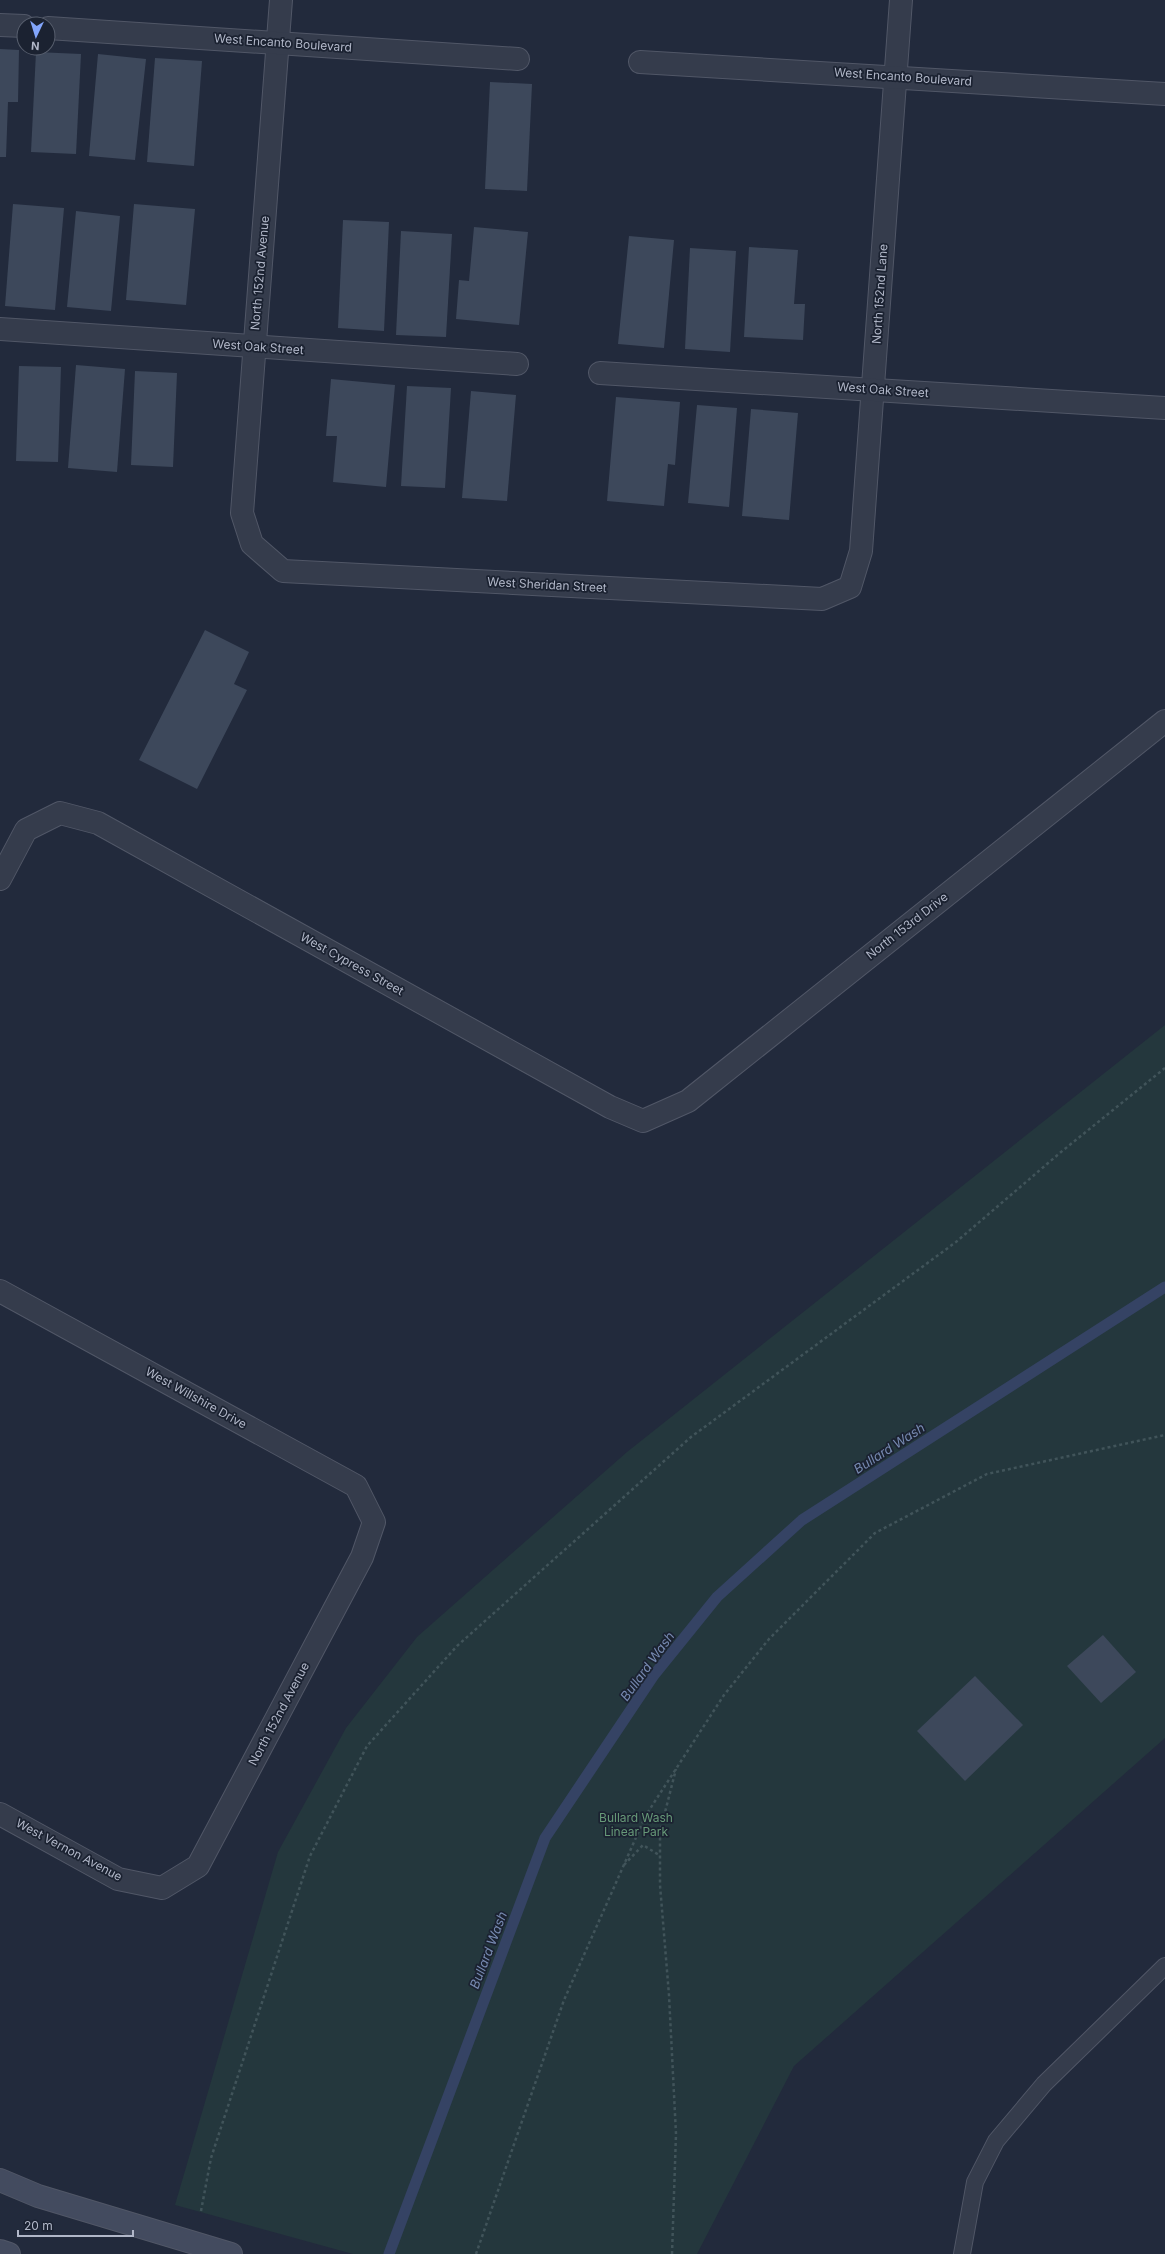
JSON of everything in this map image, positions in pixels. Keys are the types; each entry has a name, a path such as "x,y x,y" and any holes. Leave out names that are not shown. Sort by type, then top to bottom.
{"main road":[{"path":"0,2180 38,2196 231,2254"},
{"path":"0,2251 9,2254"}],"street":[{"name":"North 152nd Avenue","path":"252,544 242,513 281,0"},
{"name":"North 152nd Lane","path":"850,587 861,551 901,0"},
{"path":"0,25 16,26"},
{"name":"West Encanto Boulevard","path":"56,29 518,59"},
{"name":"West Encanto Boulevard","path":"640,62 1165,94"},
{"name":"West Oak Street","path":"0,329 517,364"},
{"name":"West Oak Street","path":"600,372 1165,408"},
{"name":"West Sheridan Street","path":"252,544 283,571 822,600 850,587"},
{"name":"North 153rd Drive","path":"643,1121 688,1101 1165,721"},
{"name":"West Cypress Street","path":"0,879 26,830 60,813 98,823 610,1107 643,1121"},
{"name":"West Willshire Drive","path":"0,1291 356,1486 374,1522"},
{"name":"North 152nd Avenue","path":"162,1888 198,1866 362,1556 374,1522"},
{"name":"West Vernon Avenue","path":"0,1814 118,1879 162,1888"}],"lane":[{"path":"962,2254 975,2182 996,2142 1044,2084 1165,1966"}],"path":[{"path":"195,2242 211,2158 310,1856 371,1741 457,1646 691,1437 956,1242 1061,1152 1165,1068"},
{"path":"476,2254 564,2000 646,1815 676,1766 724,1695 769,1639 875,1533 987,1474 1165,1435"},
{"path":"672,2254 676,2134 660,1855 660,1832 676,1766"},
{"path":"622,1867 643,1845 660,1855"}],"green space":[{"name":"Bullard Wash Linear Park","path":"1165,1025 1165,1738 794,2066 697,2254 353,2254 175,2205 278,1852 346,1728 417,1637 627,1452"}],"building":[{"path":"0,49 16,50 16,56 19,56 18,102 8,102 6,157 0,157"},
{"path":"56,53 81,54 76,154 31,152 36,56 56,56"},
{"path":"98,54 146,59 135,160 89,156"},
{"path":"155,58 202,61 194,166 147,162"},
{"path":"490,82 532,84 527,191 485,189"},
{"path":"13,204 64,208 55,310 5,306"},
{"path":"134,204 195,209 186,305 126,300"},
{"path":"76,211 120,216 111,311 67,307"},
{"path":"343,220 389,222 384,331 338,328"},
{"path":"474,227 528,232 519,325 456,319 459,280 469,281"},
{"path":"401,231 452,234 446,337 396,335"},
{"path":"629,236 674,240 664,348 618,344"},
{"path":"749,247 798,250 794,304 805,304 803,340 744,337"},
{"path":"690,248 736,251 730,352 685,349"},
{"path":"76,365 125,369 117,472 68,468"},
{"path":"19,366 61,367 58,462 16,461"},
{"path":"135,371 177,373 173,467 131,465"},
{"path":"331,379 395,385 386,487 333,482 337,436 326,436"},
{"path":"407,386 451,388 445,488 401,486"},
{"path":"471,391 516,395 507,501 462,498"},
{"path":"616,397 680,402 675,465 668,464 664,506 607,501"},
{"path":"697,405 737,408 729,507 688,503"},
{"path":"751,409 798,413 789,520 742,516"},
{"path":"205,630 249,652 234,684 247,690 197,789 139,760"},
{"path":"1103,1635 1136,1672 1101,1703 1067,1666"},
{"path":"975,1676 1023,1725 965,1781 917,1731"}],"waterway":[{"name":"Bullard Wash","path":"389,2254 545,1838 654,1675 717,1597 802,1520 1165,1287"}]}
